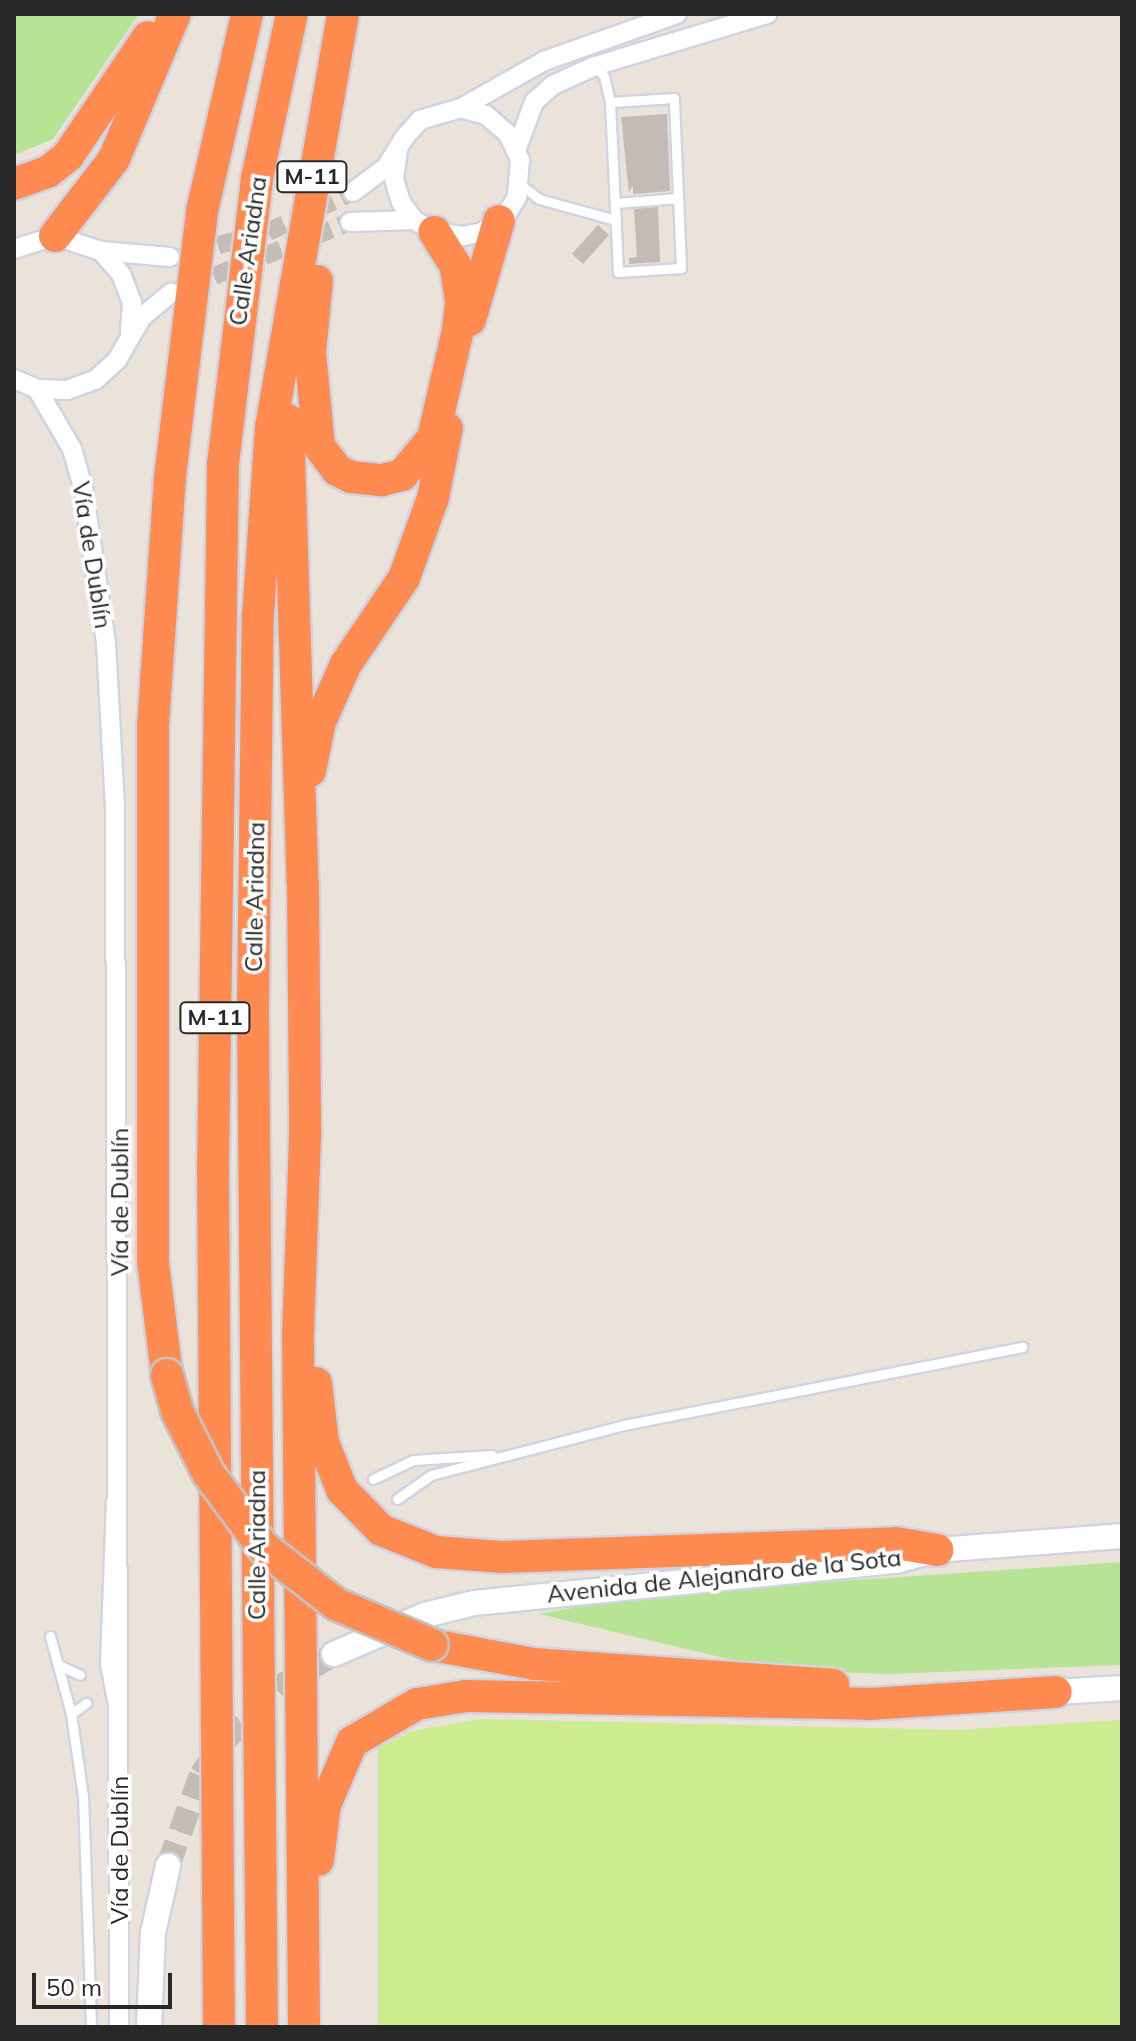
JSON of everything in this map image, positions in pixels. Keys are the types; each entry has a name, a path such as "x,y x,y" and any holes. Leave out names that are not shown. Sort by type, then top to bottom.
{"highway":[{"path":"14,184 49,171 68,156 163,14"},
{"path":"55,236 114,159 175,14"},
{"path":"247,14 202,211 170,477 153,726 153,1263 167,1375 177,1411 208,1473 264,1548 336,1604 432,1645 535,1664 647,1673 884,1688 1056,1692"},
{"name":"Calle Ariadna","path":"219,2027 213,1153 222,479 257,178 292,14"},
{"name":"Calle Ariadna","path":"262,2027 253,1022 258,616 264,485 343,14"},
{"path":"351,14 310,352 319,446 337,470 351,477 382,480 402,475 425,453 440,417 461,301 450,254 424,226"},
{"path":"302,849 320,722 346,664 404,578 433,498 473,302 499,221"},
{"path":"287,341 302,849 305,1136 298,1335 304,2027"},
{"path":"305,1136 323,1442 342,1490 358,1512 381,1530 436,1552 464,1556 896,1543 937,1550"},
{"path":"315,2027 316,1888 325,1805 352,1742 417,1704 466,1696 870,1704 1056,1692"}],"street":[{"path":"353,192 373,179 420,120 461,108 544,61 677,14"},
{"path":"350,222 424,226 463,236 499,221 520,184 517,148 522,125 543,92 595,66 767,14"},
{"path":"461,108 500,124 517,148"},
{"path":"398,150 396,189 424,226"},
{"path":"14,249 55,236 101,251 170,257"},
{"path":"101,251 121,274 132,303 130,333"},
{"path":"14,379 37,389 67,390 95,380 117,360 130,333 171,293"},
{"name":"Vía de Dublín","path":"37,389 72,449 83,487 106,642 115,808 120,1479 119,2027"},
{"name":"Avenida de Alejandro de la Sota","path":"334,1654 425,1615 474,1603 896,1561 937,1550 1122,1536"},
{"path":"1056,1692 1122,1688"},
{"path":"149,2027 150,1956 168,1866"}],"lane":[{"path":"595,66 604,76 610,102 618,272 681,268 674,98 610,102"},
{"path":"520,184 539,199 616,220"},
{"path":"616,203 678,198"},
{"path":"397,1499 431,1475 624,1425 1022,1347"},
{"path":"373,1479 413,1460 512,1454"},
{"path":"50,1636 71,1714 88,1856 91,2027"},
{"path":"58,1664 80,1675"},
{"path":"71,1714 86,1703"}],"green space":[{"path":"14,14 139,14 53,139 14,155"},
{"path":"1122,1562 1122,1665 888,1674 775,1670 539,1614 622,1599"},
{"path":"481,1719 957,1730 1122,1720 1122,2027 378,2027 378,1748 412,1731"}],"building":[{"path":"667,114 670,191 633,194 633,185 629,193 621,117"},
{"path":"658,207 660,262 629,264 629,258 637,257 634,209"},
{"path":"598,225 609,235 583,264 572,254"}],"tunnel":[{"path":"192,252 268,232 353,192"},
{"path":"189,286 350,222"},
{"path":"168,1866 201,1775 225,1740 278,1688 334,1654"}]}
